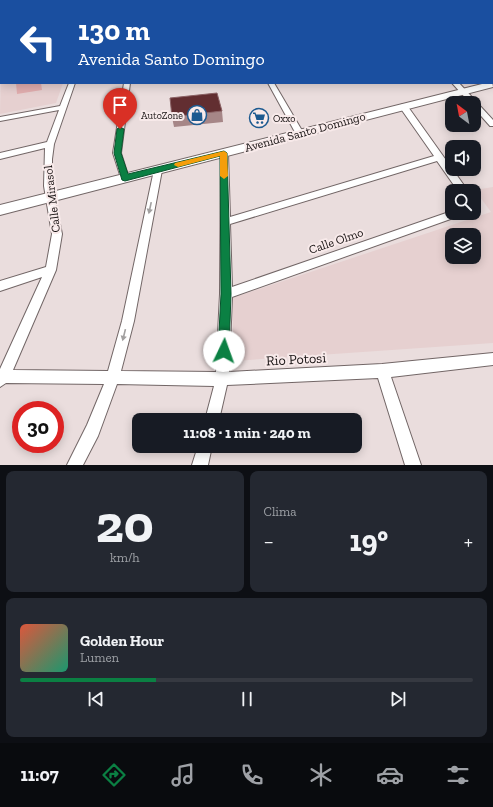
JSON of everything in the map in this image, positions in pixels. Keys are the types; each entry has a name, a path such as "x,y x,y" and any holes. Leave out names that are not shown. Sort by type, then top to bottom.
{"main road":[{"name":"Avenida Santo Domingo","path":"0,210 493,84"}],"street":[{"name":"Calle Mirasol","path":"1,377 51,270 57,234 47,173 50,144 72,84"},
{"path":"125,178 117,153 127,84"},
{"path":"272,84 300,134"},
{"path":"456,84 493,124"},
{"path":"403,106 458,184"},
{"path":"0,119 64,107"},
{"path":"0,156 50,144"},
{"path":"214,413 222,379 226,294 224,153"},
{"path":"225,222 440,157"},
{"path":"75,465 96,423 114,377 138,277 158,170"},
{"name":"Calle Olmo","path":"226,294 445,217"},
{"path":"0,286 51,270"},
{"name":"Rio Potosi","path":"1,377 222,379 382,371 493,359"},
{"path":"382,371 413,465"},
{"path":"200,465 203,453"}],"shaded area":[{"path":"1,84 63,84 56,103 0,114"},
{"path":"16,84 41,84 42,90 17,94"},
{"path":"493,187 493,343 234,361 232,298 467,220 481,220 481,215 491,212 481,198 481,189"}],"building":[{"path":"217,93 222,111 172,117 170,98"}],"slow traffic":[{"path":"178,165 224,153 224,176"}],"place":[{"name":"AutoZone","path":"197,115"},
{"name":"Oxxo","path":"259,118"}],"route":[{"path":"120,129 117,153 125,178 224,153 226,294 224,351"}]}
